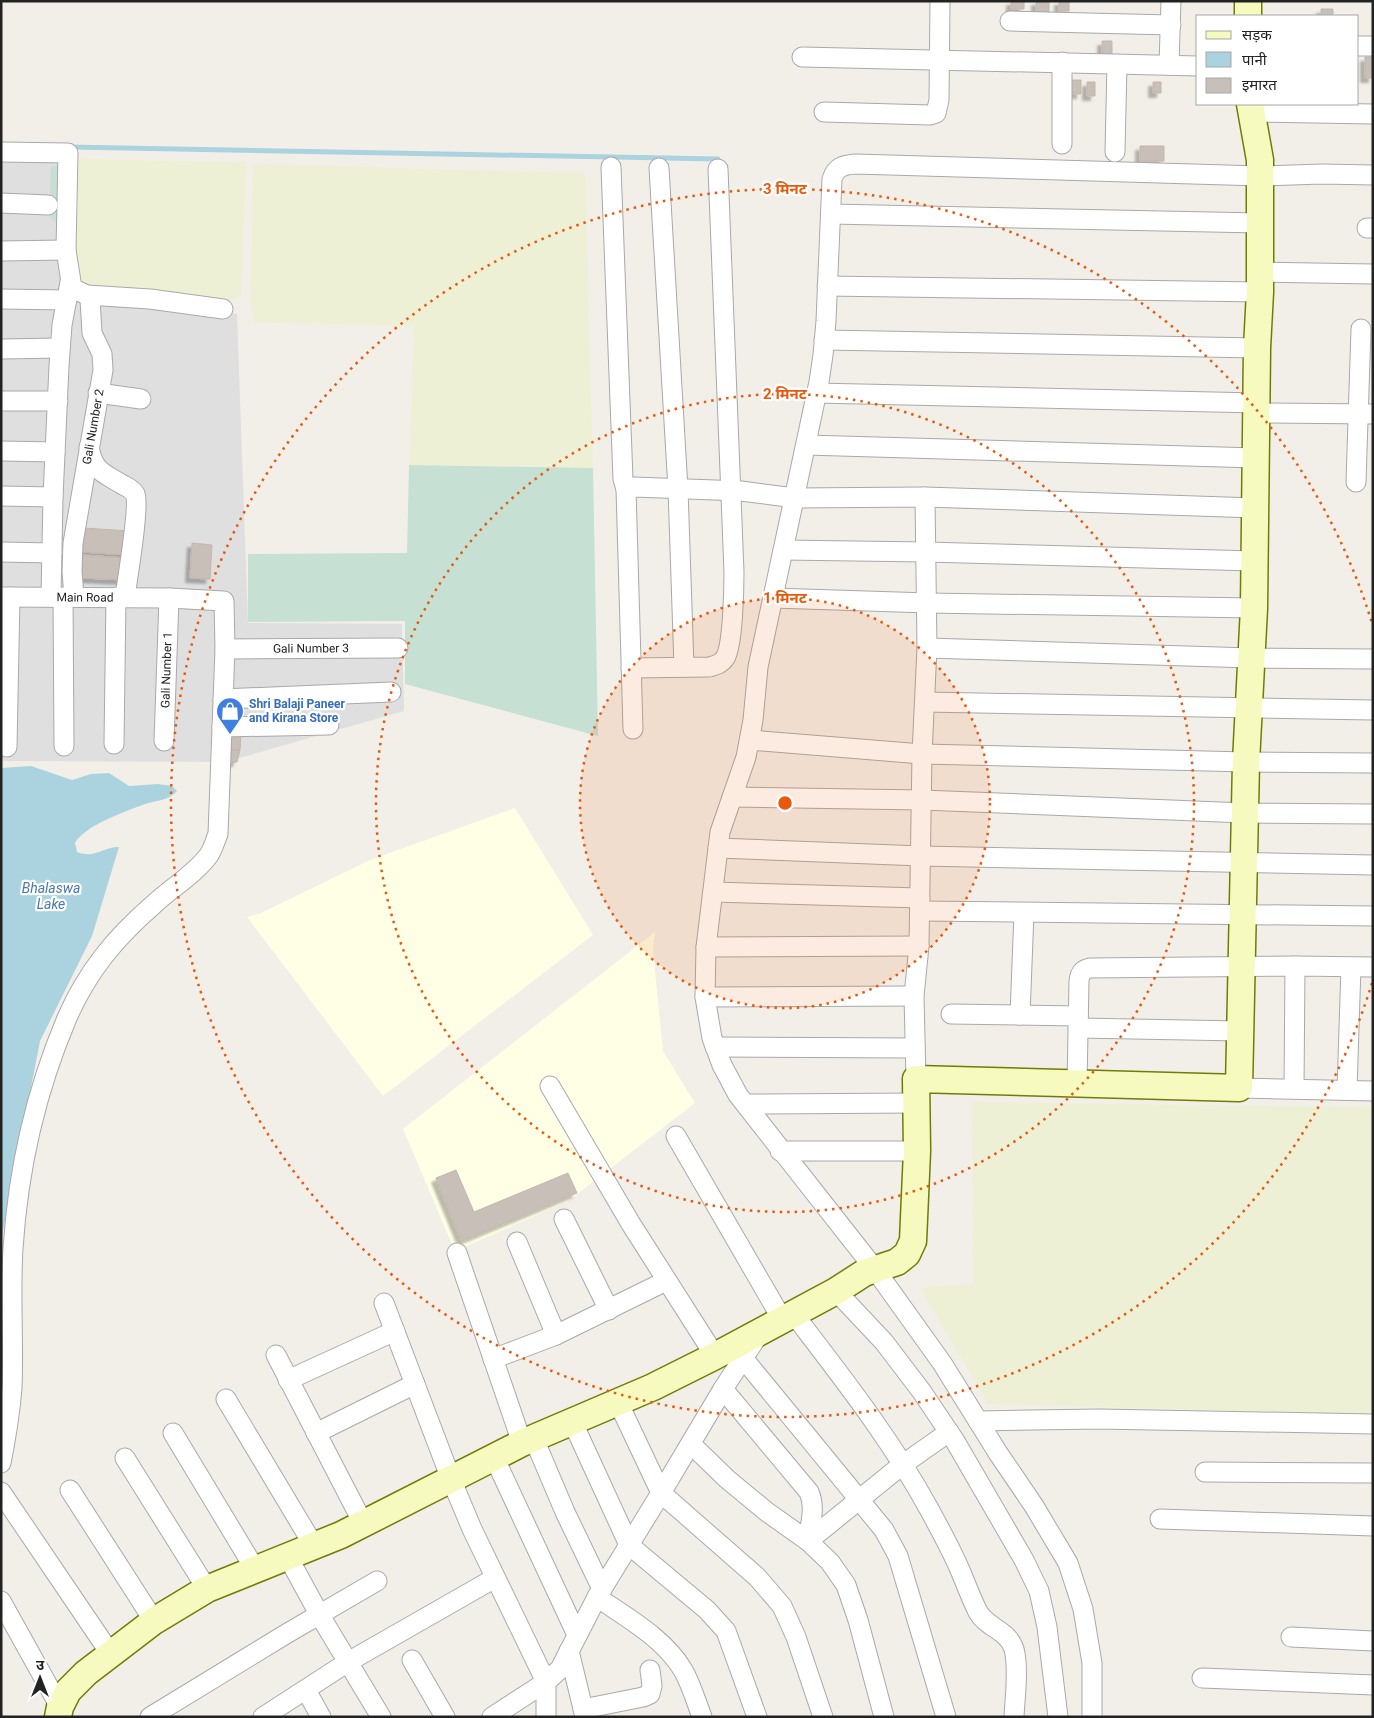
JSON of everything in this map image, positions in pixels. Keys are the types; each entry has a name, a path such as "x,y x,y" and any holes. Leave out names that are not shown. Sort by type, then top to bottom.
{"street":[{"path":"824,112 930,115 936,113 939,100 940,1"},
{"path":"1169,65 1171,1"},
{"path":"1248,1 1248,15"},
{"path":"1010,21 1170,25"},
{"path":"1359,46 1373,46"},
{"path":"802,57 1196,66"},
{"path":"1062,62 1062,144"},
{"path":"1115,152 1117,64"},
{"path":"1239,1088 1246,762 1254,608 1257,348 1260,282 1260,169 1251,108 1373,114"},
{"path":"1,152 68,154 66,250 69,291 62,325 60,348 52,553 63,597 64,746"},
{"path":"1058,1717 1047,1628 1039,1592 1019,1552 949,1432 922,1392 884,1342 856,1279 780,1151 738,1094 722,1065 715,1047 707,1014 705,997 706,947 720,832 750,740 756,678 783,550 790,498 806,445 824,340 832,179 839,167 855,164 1260,169 1322,174 1373,175"},
{"path":"611,167 623,479 626,488 633,729"},
{"path":"659,168 678,489 684,667"},
{"path":"632,668 718,665 725,659 728,652 734,593 718,169"},
{"path":"1,203 48,205"},
{"path":"831,214 1259,223"},
{"path":"1,250 66,250"},
{"path":"827,286 1260,282 1373,274"},
{"path":"1,299 69,291 72,288 87,295 150,299 222,309"},
{"name":"Gali Number 2","path":"87,295 90,299 92,333 102,354 103,361 103,370 88,446 92,462 97,470 131,490 135,495 136,511 121,597 114,744"},
{"path":"1356,482 1365,414 1361,329"},
{"path":"824,340 1257,348"},
{"path":"1,349 60,348"},
{"path":"98,393 141,399"},
{"path":"816,393 1257,408 1365,414"},
{"path":"1,401 58,401"},
{"path":"806,445 1256,458"},
{"path":"63,597 72,571 73,544 88,446"},
{"path":"1,451 55,452"},
{"path":"626,488 729,490 757,492 790,498 925,497 1256,508"},
{"path":"1,496 53,497"},
{"path":"59,1712 68,1691 110,1653 154,1621 207,1589 314,1546 494,1457 618,1402 715,1356 856,1279 896,1262 906,1254 912,1241 916,1151 914,996 919,946 922,754 928,648 925,497"},
{"path":"783,550 1254,561"},
{"path":"1,552 52,553"},
{"path":"6,597 7,747"},
{"name":"Main Road","path":"6,597 121,597 224,601 224,649"},
{"name":"Gali Number 1","path":"164,741 169,598"},
{"path":"773,598 928,603 1254,608"},
{"name":"Gali Number 3","path":"224,649 398,648"},
{"path":"928,648 1251,658 1373,658"},
{"path":"1,1463 12,1389 13,1250 17,1202 26,1152 43,1085 67,1018 88,978 115,941 153,904 192,873 210,854 218,834 224,649"},
{"path":"223,698 391,692"},
{"path":"925,702 1373,710"},
{"path":"222,727 329,725"},
{"path":"750,740 922,754 1246,762 1373,763"},
{"path":"732,798 922,800 1245,813 1373,814"},
{"path":"718,848 921,856 1373,865"},
{"path":"713,892 920,904 1024,913 1373,916"},
{"path":"1020,1015 1024,913"},
{"path":"706,947 919,946"},
{"path":"1294,1090 1295,966"},
{"path":"1347,1090 1351,967"},
{"path":"1077,1084 1080,974 1084,970 1090,968 1373,967"},
{"path":"705,997 914,996"},
{"path":"951,1014 1020,1015 1078,1022 1240,1031"},
{"path":"715,1047 915,1048"},
{"path":"746,1104 916,1091 1077,1084 1373,1091"},
{"path":"550,1086 666,1281 715,1356"},
{"path":"676,1136 788,1316 871,1417 902,1465 928,1508 960,1569 979,1613 988,1625 1007,1636 1013,1647 1016,1659 1014,1717"},
{"path":"780,1151 916,1151"},
{"path":"564,1219 609,1310"},
{"path":"517,1242 556,1336"},
{"path":"457,1253 493,1359 528,1441 565,1512 599,1593 670,1652 683,1670 702,1717"},
{"path":"856,1279 942,1363 1034,1506 1068,1563 1083,1609 1092,1664 1092,1717"},
{"path":"493,1359 556,1336 666,1281"},
{"path":"384,1303 451,1479 495,1578 546,1682 546,1717"},
{"path":"288,1380 395,1331"},
{"path":"502,1714 546,1682 560,1669 599,1593 662,1493 723,1389 760,1333"},
{"path":"276,1355 363,1523"},
{"path":"743,1358 884,1530 898,1556 946,1717"},
{"path":"316,1433 415,1384"},
{"path":"723,1389 809,1492 813,1512 808,1541"},
{"path":"226,1399 314,1546"},
{"path":"618,1402 662,1493 757,1577 782,1606 796,1637 823,1717"},
{"path":"978,1421 1099,1419 1373,1424"},
{"path":"573,1422 629,1545 707,1610 726,1631 757,1717"},
{"path":"808,1541 902,1465 949,1432"},
{"path":"173,1433 255,1569"},
{"path":"691,1444 727,1479 767,1512 808,1541 830,1562 846,1585 858,1620 884,1717"},
{"path":"494,1457 573,1643 584,1713 650,1694 652,1686 650,1670"},
{"path":"125,1458 207,1589"},
{"path":"1204,1472 1373,1473"},
{"path":"70,1490 154,1621"},
{"path":"1,1492 110,1653"},
{"path":"1160,1520 1373,1526"},
{"path":"288,1557 319,1614 381,1717"},
{"path":"263,1717 348,1662 495,1578"},
{"path":"150,1717 319,1614 377,1581"},
{"path":"1,1601 59,1712"},
{"path":"1291,1637 1373,1640"},
{"path":"412,1660 445,1717"},
{"path":"1202,1678 1373,1685"},
{"path":"306,1690 321,1717"}],"shaded area":[{"path":"1,156 64,157 64,302 147,301 237,314 248,623 402,624 404,711 225,762 1,761"},
{"path":"75,159 246,162 241,295 224,305 75,286"},
{"path":"253,164 585,173 593,468 409,465 414,326 254,322 250,302"},
{"path":"51,166 74,166 74,239 49,217"},
{"path":"409,465 593,468 598,736 405,684 405,621 248,622 248,554 407,553"},
{"path":"515,808 593,935 383,1096 247,917 261,913 370,860"},
{"path":"655,932 653,951 663,1051 695,1103 567,1202 455,1251 403,1129"},
{"path":"972,1102 1373,1107 1373,1415 988,1404 920,1288 973,1284"}],"water":[{"name":"Bhalaswa Lake","path":"31,766 72,780 91,774 109,773 129,786 158,784 172,786 177,791 166,798 145,804 96,825 75,843 77,852 83,854 119,847 92,936 40,1041 1,1241 1,768"}],"building":[{"path":"1011,1 1024,1 1024,9 1011,9"},
{"path":"1036,1 1049,1 1049,12 1036,12"},
{"path":"1059,1 1069,1 1069,11 1059,11"},
{"path":"1321,9 1333,9 1333,15 1321,15"},
{"path":"1102,41 1112,41 1112,59 1102,59"},
{"path":"1365,57 1373,57 1373,78 1365,78"},
{"path":"1070,80 1081,80 1081,94 1070,94"},
{"path":"1087,82 1095,82 1095,96 1087,96"},
{"path":"1153,82 1161,82 1161,93 1153,93"},
{"path":"1140,146 1164,146 1164,161 1140,161"},
{"path":"84,528 129,531 127,555 82,552"},
{"path":"192,543 212,545 210,579 190,578"},
{"path":"83,555 126,558 124,580 82,578"},
{"path":"228,732 241,732 240,750 227,750"},
{"path":"227,750 240,750 237,762 227,763"},
{"path":"456,1170 474,1212 568,1173 577,1193 462,1241 436,1178"}],"waterway":[{"path":"69,147 718,159"}],"place":[{"name":"Shri Balaji Paneer and Kirana Store","path":"230,735"}]}
